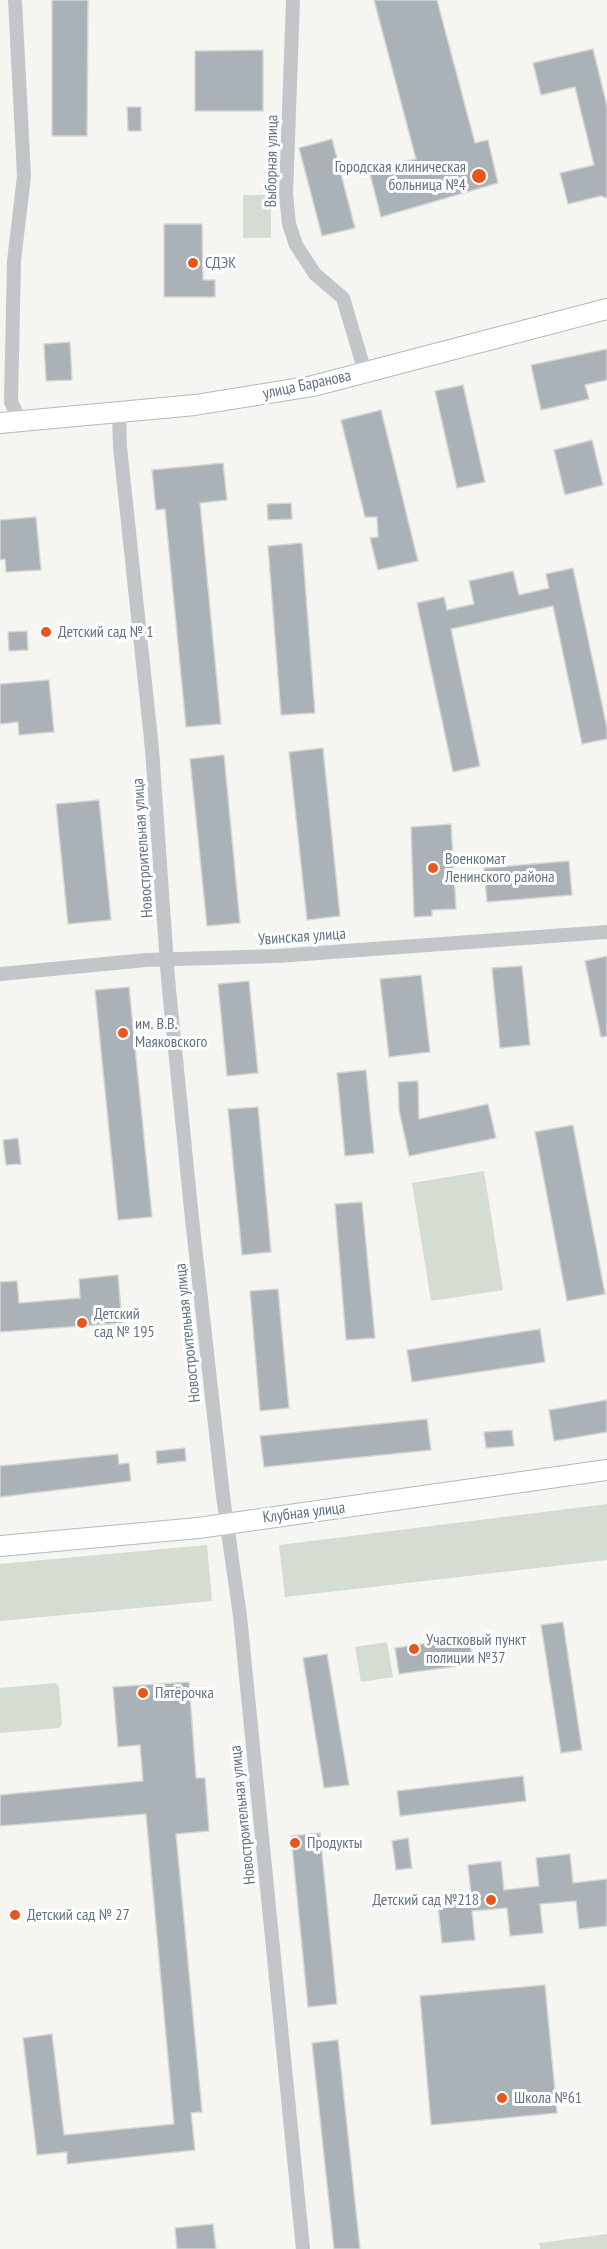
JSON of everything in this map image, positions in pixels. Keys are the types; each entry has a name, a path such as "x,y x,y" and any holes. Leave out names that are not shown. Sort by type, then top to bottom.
{"street":[{"path":"15,0 24,176 14,261 11,402 21,422"},
{"name":"Выборная улица","path":"293,0 286,194 290,224 296,246 315,274 343,298 365,372"},
{"name":"улица Баранова","path":"0,423 239,398 313,386 607,309"},
{"name":"Новостроительная улица","path":"119,411 120,447 152,749 168,959 192,1219 241,1626 303,2249"},
{"name":"Увинская улица","path":"0,974 168,959 277,956 607,933"},
{"name":"Клубная улица","path":"0,1546 198,1528 607,1470"}],"shaded area":[{"path":"243,195 271,195 271,238 243,238"},
{"path":"484,1171 503,1290 431,1301 412,1183"},
{"path":"607,1504 607,1560 285,1597 279,1545"},
{"path":"207,1545 212,1601 0,1621 0,1564"},
{"path":"387,1642 393,1677 361,1682 355,1647"},
{"path":"56,1683 59,1687 62,1724 59,1728 0,1733 0,1688"},
{"path":"607,2234 607,2249 540,2249 539,2243"}],"building":[{"path":"52,0 88,0 87,136 52,136"},
{"path":"374,0 437,0 475,143 488,140 498,183 381,217 369,170 416,159"},
{"path":"593,49 607,106 607,198 601,196 568,204 560,173 594,165 575,87 541,95 533,63"},
{"path":"263,50 263,111 195,111 195,51"},
{"path":"127,107 141,107 141,131 128,131"},
{"path":"332,139 355,228 322,236 299,148"},
{"path":"164,224 202,224 203,280 215,280 215,297 164,297"},
{"path":"70,342 72,380 46,381 44,344"},
{"path":"607,349 607,380 585,385 589,399 541,410 531,365"},
{"path":"463,385 485,482 457,488 435,391"},
{"path":"381,410 418,561 378,570 370,538 378,537 377,517 365,517 341,420"},
{"path":"592,440 603,485 565,495 554,450"},
{"path":"223,463 227,500 200,503 221,724 186,727 165,509 156,510 152,470"},
{"path":"291,503 292,519 268,520 267,504"},
{"path":"36,517 41,570 6,572 5,559 0,560 0,520"},
{"path":"302,543 315,713 281,715 268,546"},
{"path":"573,568 607,728 607,739 582,744 553,606 451,629 480,766 453,772 417,603 444,597 447,610 474,604 469,581 513,571 519,595 549,588 546,574"},
{"path":"27,631 28,650 9,651 8,632"},
{"path":"49,680 54,732 19,735 18,722 0,724 0,684"},
{"path":"323,748 340,916 307,920 289,752"},
{"path":"224,755 240,923 207,926 190,759"},
{"path":"99,800 111,920 68,924 56,804"},
{"name":"Военкомат Ленинского района","path":"451,824 456,909 432,910 432,916 414,917 411,827"},
{"path":"569,861 572,895 487,902 484,868"},
{"path":"607,956 607,1036 601,1037 585,961"},
{"path":"522,966 530,1045 500,1048 492,968"},
{"path":"421,975 430,1052 389,1057 380,979"},
{"path":"249,981 258,1073 227,1076 218,984"},
{"path":"129,987 152,1217 118,1220 95,990"},
{"path":"366,1070 374,1153 345,1156 337,1073"},
{"path":"418,1081 419,1119 488,1104 496,1138 409,1156 399,1110 398,1082"},
{"path":"258,1107 271,1252 242,1255 228,1109"},
{"path":"573,1125 605,1294 567,1301 535,1132"},
{"path":"18,1138 21,1164 6,1165 3,1140"},
{"path":"362,1202 375,1338 346,1340 335,1204"},
{"path":"118,1275 122,1323 0,1332 0,1282 17,1281 19,1303 80,1298 79,1279"},
{"path":"278,1289 289,1408 260,1411 250,1291"},
{"path":"540,1329 545,1362 412,1382 407,1350"},
{"path":"607,1400 607,1432 554,1441 549,1410"},
{"path":"427,1419 431,1450 264,1467 260,1436"},
{"path":"512,1430 514,1446 486,1448 484,1432"},
{"path":"185,1448 186,1461 157,1464 156,1451"},
{"path":"118,1454 119,1464 129,1463 131,1481 0,1497 0,1466"},
{"path":"563,1622 582,1750 561,1753 541,1625"},
{"path":"469,1637 473,1664 399,1674 395,1648"},
{"path":"327,1654 349,1785 324,1788 303,1658"},
{"path":"189,1682 196,1778 205,1778 209,1831 176,1834 202,2112 191,2113 195,2150 67,2164 67,2152 37,2155 23,2038 52,2034 64,2135 174,2124 146,1814 0,1826 0,1795 143,1781 140,1745 118,1747 113,1687"},
{"path":"523,1776 526,1801 400,1816 397,1791"},
{"path":"320,1833 337,2004 308,2007 291,1836"},
{"path":"408,1838 412,1868 396,1870 392,1841"},
{"path":"570,1854 573,1883 607,1879 607,1926 579,1929 576,1901 540,1904 543,1933 510,1936 507,1908 472,1911 475,1940 442,1943 437,1896 471,1893 468,1865 501,1861 504,1890 539,1886 536,1858"},
{"path":"545,1985 557,2113 431,2125 420,1996"},
{"path":"338,2040 360,2249 334,2249 312,2043"},
{"path":"213,2224 216,2249 177,2249 175,2228"}],"place":[{"name":"Городская клиническая больница №4","path":"479,176"},
{"name":"СДЭК","path":"193,263"},
{"name":"Детский сад № 1","path":"46,632"},
{"name":"Военкомат Ленинского района","path":"433,868"},
{"name":"им. В.В. Маяковского","path":"123,1033"},
{"name":"Детский сад № 195","path":"82,1323"},
{"name":"Участковый пункт полиции №37","path":"414,1649"},
{"name":"Пятёрочка","path":"143,1693"},
{"name":"Продукты","path":"295,1843"},
{"name":"Детский сад №218","path":"491,1900"},
{"name":"Детский сад № 27","path":"15,1915"},
{"name":"Школа №61","path":"502,2098"}]}
